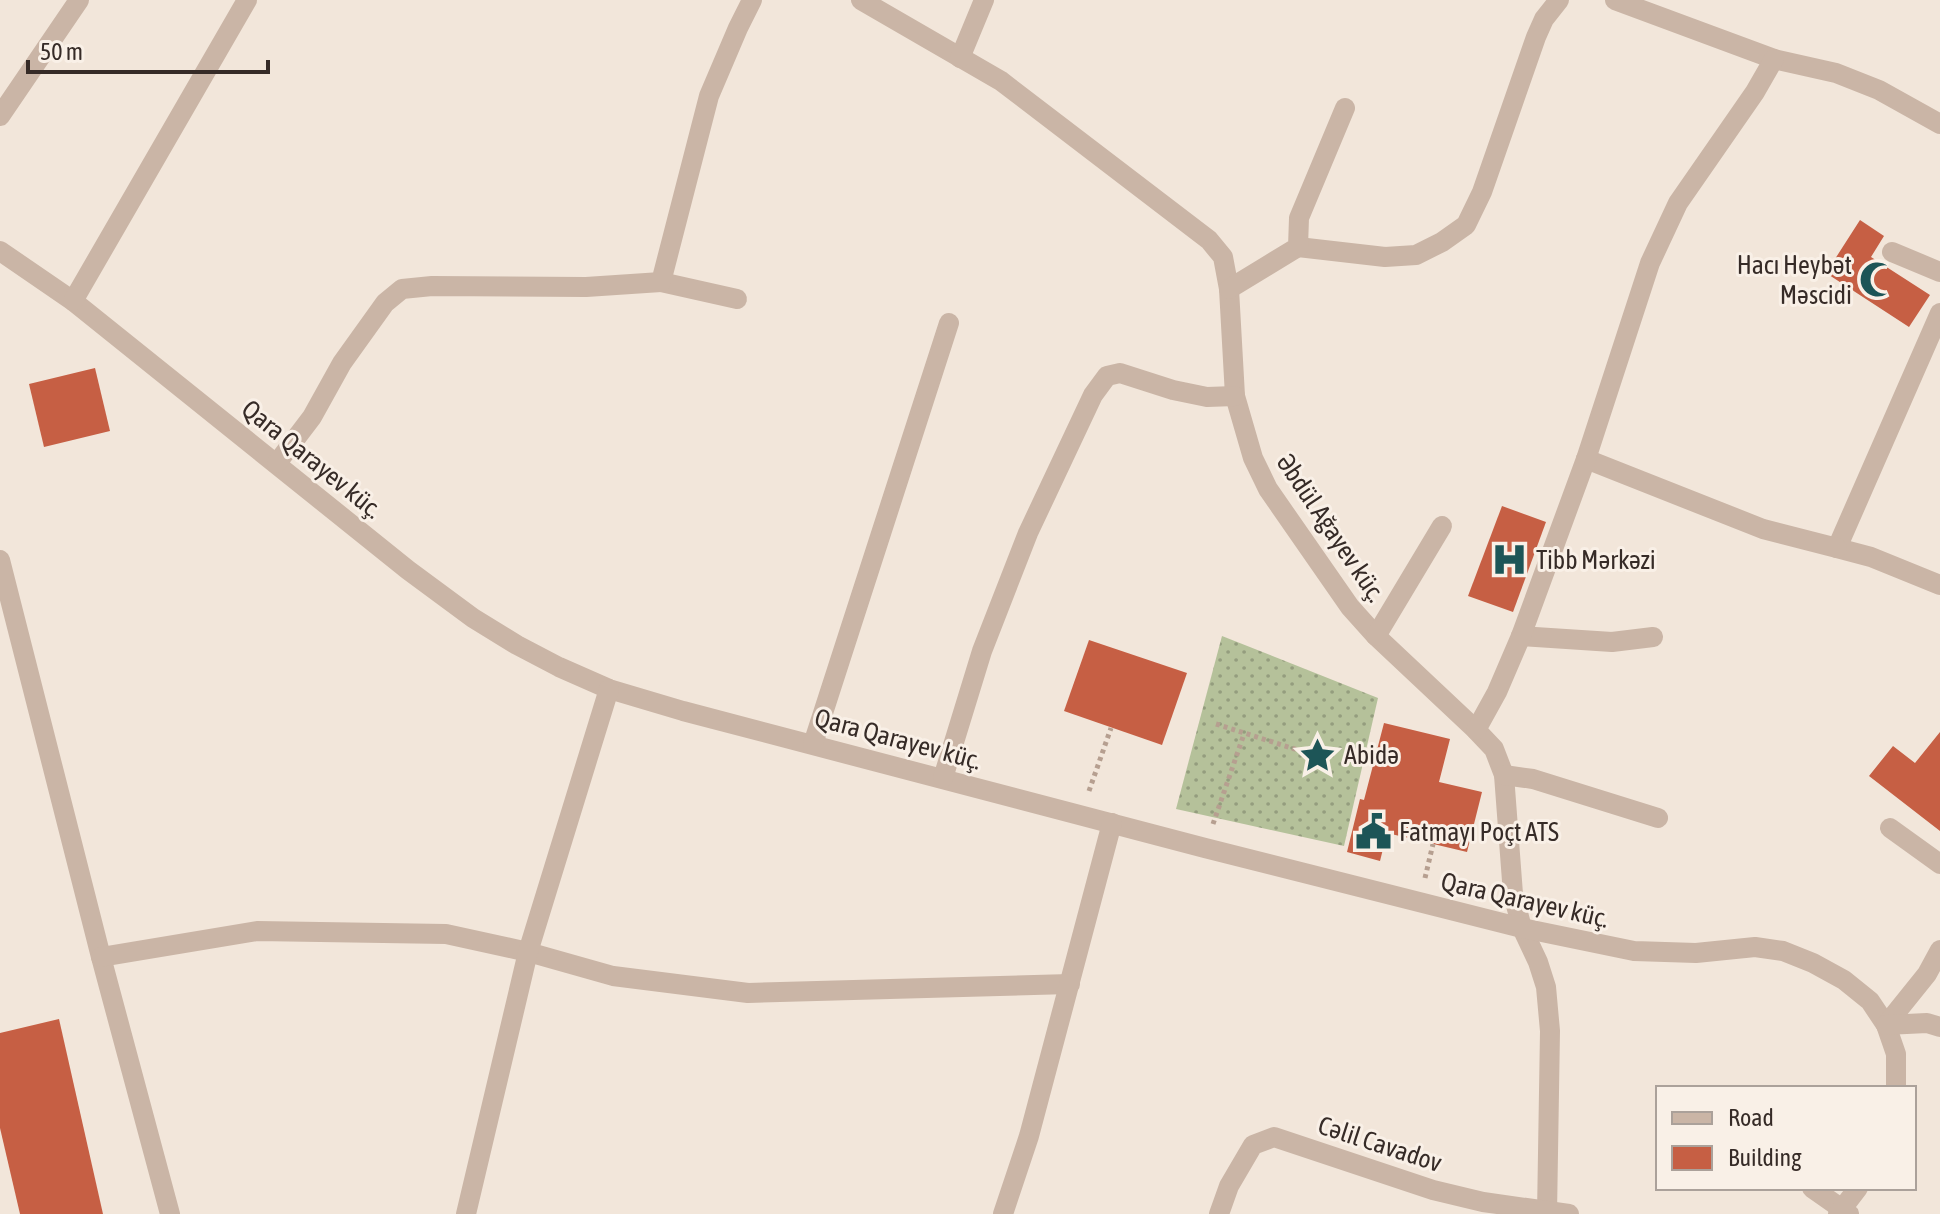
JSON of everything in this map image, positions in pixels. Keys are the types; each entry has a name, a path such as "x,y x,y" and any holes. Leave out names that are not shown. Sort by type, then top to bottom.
{"street":[{"path":"0,116 79,0"},
{"path":"73,301 247,0"},
{"path":"661,282 709,96 752,0"},
{"name":"Əbdül Ağayev küç.","path":"861,0 1001,81 1209,240 1223,257 1229,289 1235,396 1253,458 1268,489 1350,607 1494,749 1504,775 1513,894 1522,928 1546,987 1549,1016 1547,1212"},
{"path":"960,58 984,0"},
{"path":"1229,289 1298,247 1385,257 1416,255 1466,225 1482,192 1536,37 1544,19 1559,0"},
{"path":"1615,0 1774,59 1836,73 1879,90 1940,124"},
{"path":"1476,730 1497,692 1521,636 1586,459 1650,263 1678,203 1755,92 1774,59"},
{"path":"1298,247 1299,218 1345,108"},
{"name":"Qara Qarayev küç.","path":"0,251 73,301 408,570 473,618 531,653 609,689 1205,848 1522,928 1634,951 1696,953 1755,947 1783,951 1844,980 1870,1001 1886,1025"},
{"path":"1892,252 1940,272"},
{"path":"277,463 312,417 342,363 385,303 402,289 432,286 586,287 661,282 737,299"},
{"path":"1837,548 1940,313"},
{"path":"813,744 949,323"},
{"path":"943,778 982,651 1028,533 1093,395 1107,376 1120,373 1207,397 1235,396"},
{"path":"1586,459 1763,529 1871,557 1940,585"},
{"path":"1376,636 1442,526"},
{"path":"0,560 170,1214"},
{"path":"1521,636 1612,642 1653,637"},
{"path":"466,1214 528,952 609,689"},
{"path":"1504,775 1533,779 1658,818"},
{"path":"1003,1214 1029,1136 1112,823"},
{"path":"1890,828 1940,864"},
{"path":"101,957 257,931 446,934 528,952 613,976 748,993 1070,984"},
{"path":"1886,1025 1927,974 1940,950"},
{"path":"1886,1025 1927,1023 1940,1027"},
{"path":"1886,1025 1896,1054 1896,1086"},
{"name":"Cəlil Cavadov","path":"1219,1214 1229,1186 1253,1145 1274,1137 1433,1190 1483,1202 1569,1214"},
{"path":"1815,1190 1843,1212 1857,1190"}],"path":[{"path":"1216,724 1304,752"},
{"path":"1081,815 1111,728"},
{"path":"1205,848 1244,734"},
{"path":"1418,902 1433,844"}],"green space":[{"path":"1222,636 1378,698 1344,846 1176,809"}],"building":[{"path":"1860,220 1884,236 1871,257 1930,295 1909,327 1826,273"},
{"path":"95,368 110,431 44,447 29,384"},
{"path":"1502,506 1546,522 1513,612 1468,596"},
{"path":"1089,640 1187,673 1162,745 1064,711"},
{"path":"1384,723 1450,739 1439,782 1482,792 1467,852 1387,833 1380,861 1347,852"},
{"path":"1940,732 1940,831 1869,776 1893,746 1915,763"},
{"path":"59,1019 103,1214 20,1214 0,1128 0,1033"}],"place":[{"name":"Hacı Heybət Məscidi","path":"1878,280"},
{"name":"Tibb Mərkəzi","path":"1510,560"},
{"name":"Abidə","path":"1318,755"},
{"name":"Fatmayı Poçt ATS","path":"1373,832"}]}
